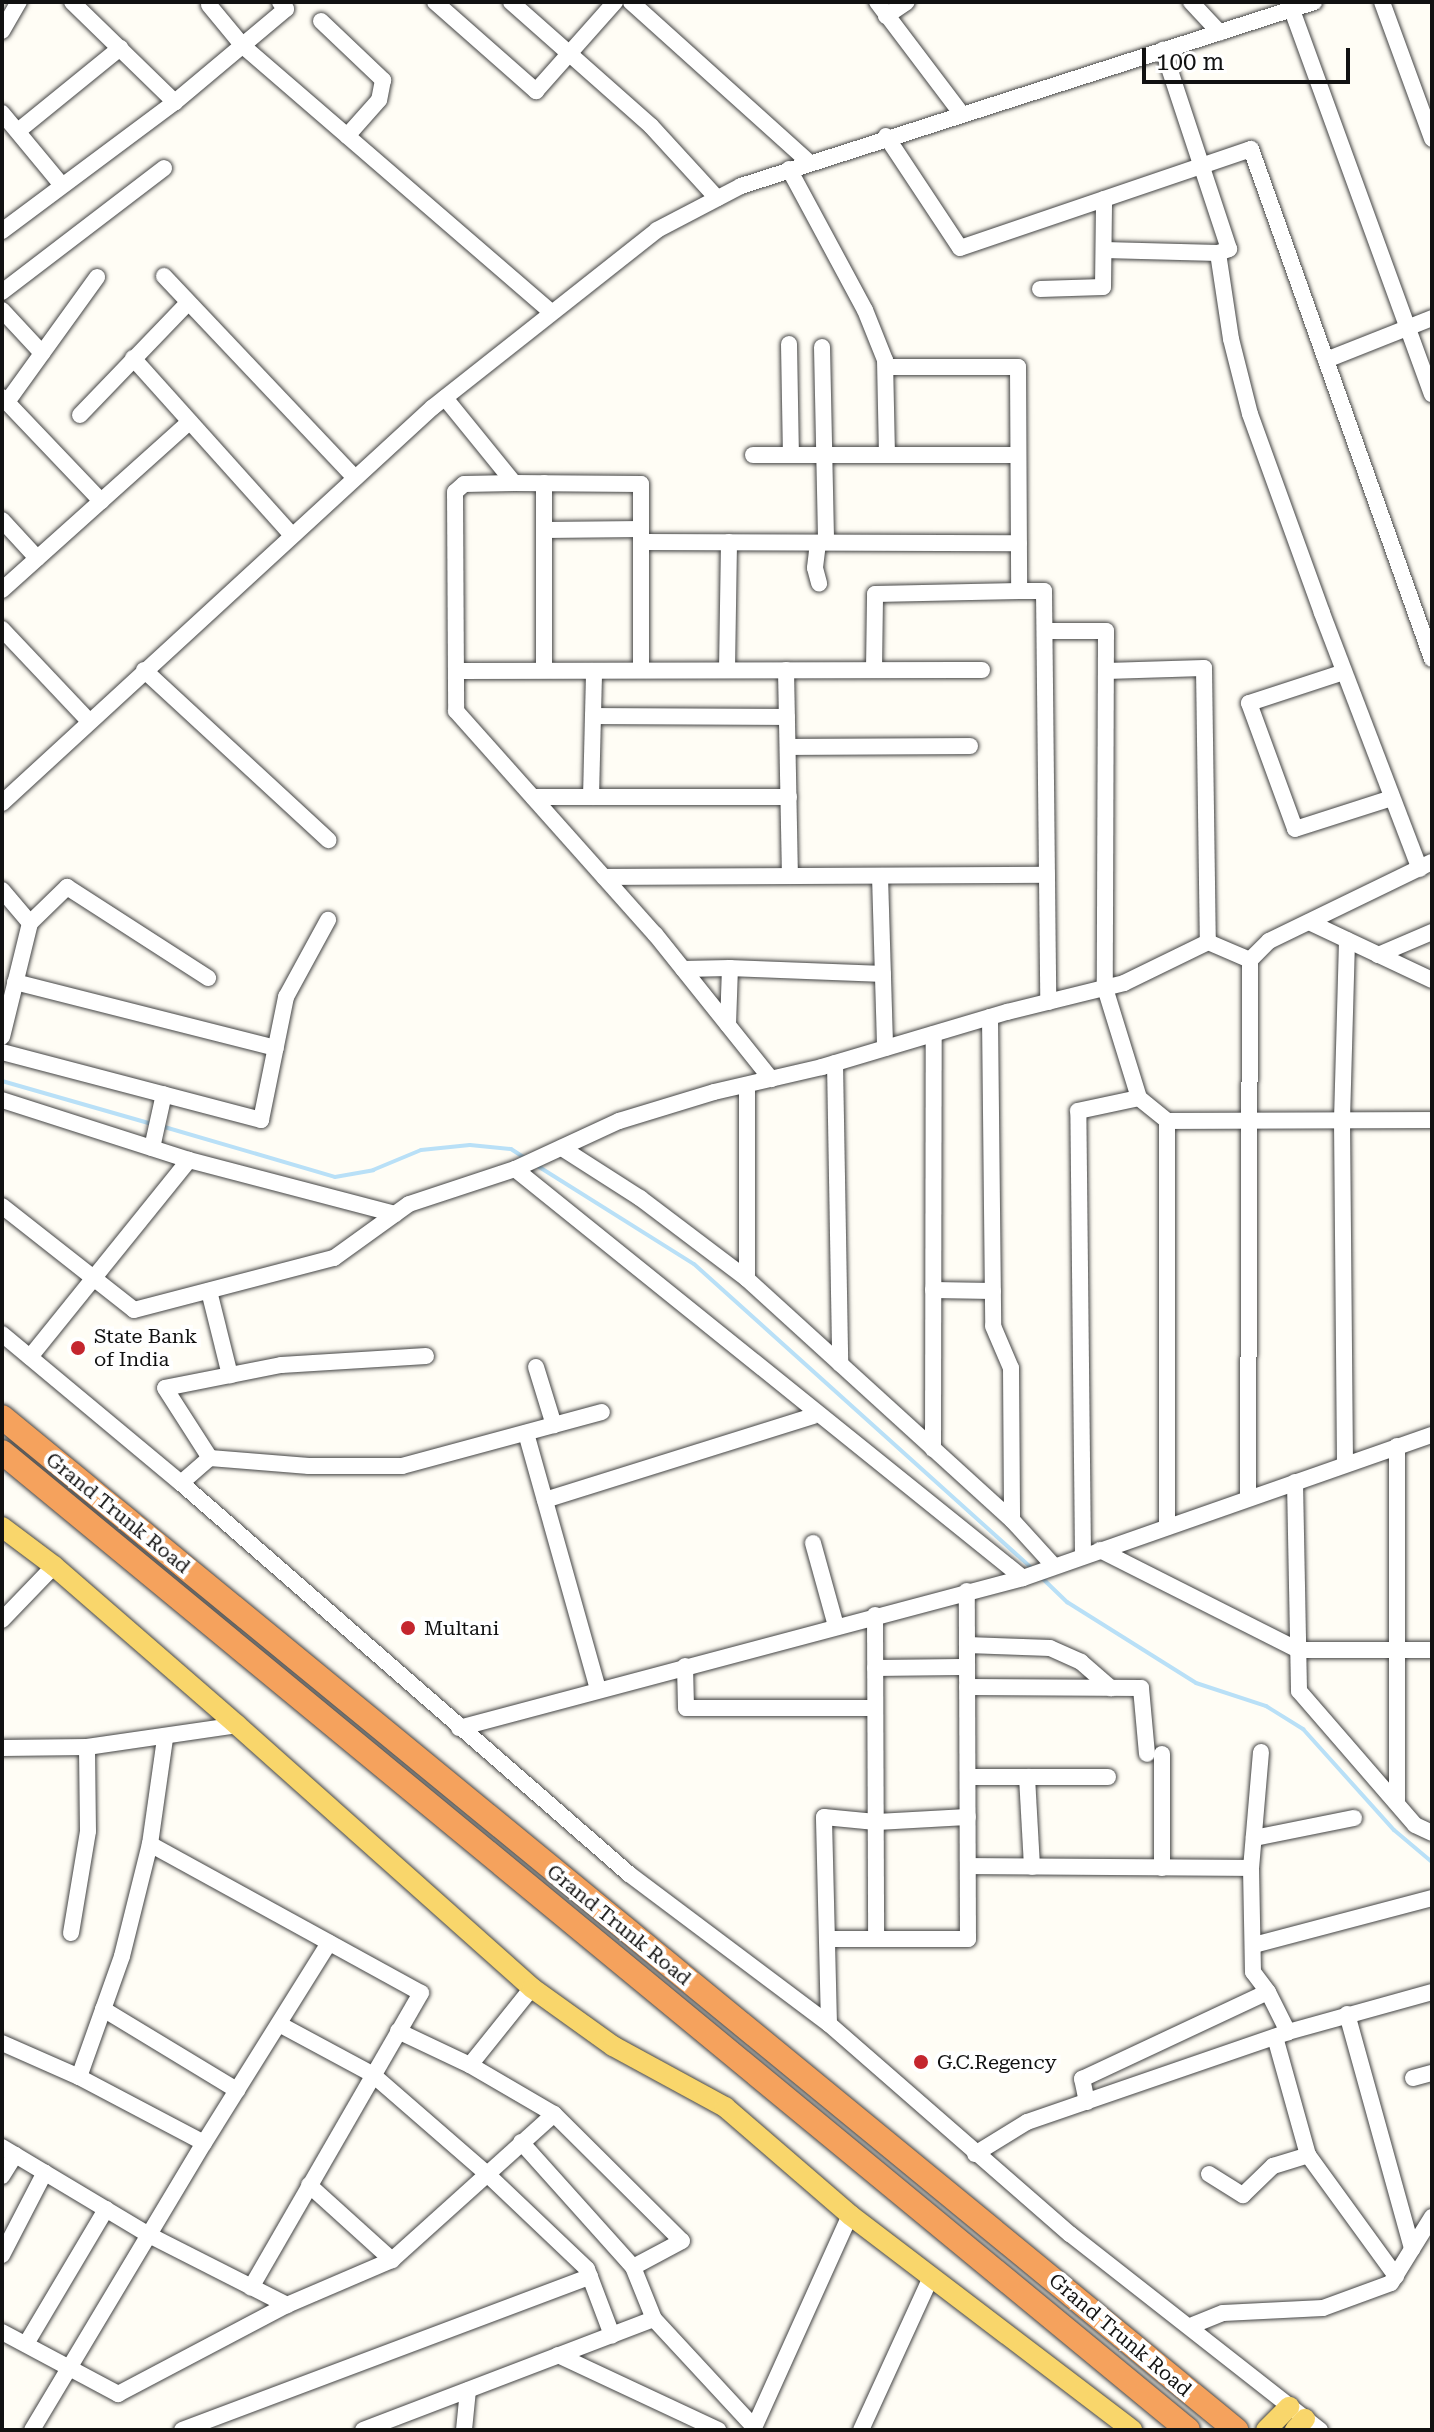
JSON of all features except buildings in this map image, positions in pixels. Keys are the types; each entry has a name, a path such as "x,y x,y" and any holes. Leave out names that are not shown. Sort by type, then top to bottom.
{"highway":[{"name":"Grand Trunk Road","path":"2,1417 1236,2430"},
{"name":"Grand Trunk Road","path":"2,1452 1188,2430"}],"main road":[{"path":"5,1536 54,1566 532,1988 613,2046 725,2107 850,2215 1132,2430"},
{"path":"1266,2430 1302,2421"}],"street":[{"path":"2,31 19,2"},
{"path":"72,2 175,102"},
{"path":"2,231 61,184 175,102 243,46 286,9 280,2"},
{"path":"435,2 536,91 615,2"},
{"path":"511,2 651,126 717,198"},
{"path":"631,2 809,162"},
{"path":"907,2 879,6 961,113"},
{"path":"1191,2 1220,33"},
{"path":"2,803 88,720 445,398 657,230 717,198 809,162 1314,2"},
{"path":"1382,2 1432,139"},
{"path":"209,5 243,46 551,312"},
{"path":"1292,10 1432,394"},
{"path":"321,21 383,80 379,100 347,136"},
{"path":"18,131 120,48"},
{"path":"1104,250 1218,253 1229,249 1163,50"},
{"path":"2,113 61,184"},
{"path":"886,136 960,248 1251,149 1432,659"},
{"path":"2,292 164,168"},
{"path":"789,169 865,310 886,367 887,455"},
{"path":"1040,289 1103,287 1104,199"},
{"path":"1218,253 1231,339 1250,414 1392,798 1426,866 1269,941 1250,960 1248,1498"},
{"path":"164,276 187,304 355,478"},
{"path":"97,277 4,399 101,501"},
{"path":"80,415 187,304"},
{"path":"2,310 42,353"},
{"path":"1326,360 1432,318"},
{"path":"789,344 791,455"},
{"path":"819,583 815,568 822,543 826,455 822,347"},
{"path":"133,358 292,535"},
{"path":"886,367 1018,367 1019,591"},
{"path":"445,398 514,483"},
{"path":"2,590 189,422"},
{"path":"753,455 1018,455"},
{"path":"544,483 544,670"},
{"path":"641,670 641,484 464,484 455,492 456,711 683,969 771,1079"},
{"path":"2,520 37,558"},
{"path":"544,530 729,542 1019,543"},
{"path":"727,670 729,542"},
{"path":"874,670 875,594 1044,591 1048,1002"},
{"path":"2,629 88,720"},
{"path":"1045,631 1106,631 1105,988 1139,1098 1167,1121 1432,1120"},
{"path":"1106,671 1204,668 1208,942"},
{"path":"144,670 328,840"},
{"path":"786,670 790,876"},
{"path":"456,671 982,670"},
{"path":"591,797 594,671"},
{"path":"1344,672 1249,703 1295,829 1392,798"},
{"path":"593,716 787,717"},
{"path":"788,747 970,746"},
{"path":"533,797 789,797"},
{"path":"604,877 1047,875"},
{"path":"880,876 885,1048"},
{"path":"2,1037 30,923 67,887 208,978"},
{"path":"2,890 30,923"},
{"path":"2,1052 261,1120 286,997 328,920"},
{"path":"1309,922 1432,980"},
{"path":"1378,955 1432,932"},
{"path":"1345,1464 1342,1120 1347,940"},
{"path":"2,1206 134,1310 334,1258 409,1204 519,1167 619,1121 835,1063 990,1017 1124,983 1208,942 1250,960"},
{"path":"728,1025 730,968"},
{"path":"683,969 883,974"},
{"path":"15,982 276,1048"},
{"path":"990,1017 993,1326 1011,1368 1012,1520"},
{"path":"933,1449 934,1034"},
{"path":"835,1063 840,1364"},
{"path":"747,1085 747,1279"},
{"path":"153,1143 164,1094"},
{"path":"1083,1556 1078,1111 1139,1098"},
{"path":"2,1100 153,1143 189,1160 395,1214"},
{"path":"1167,1121 1167,1527"},
{"path":"562,1148 640,1198 747,1279 1012,1520 1050,1568"},
{"path":"30,1357 189,1160"},
{"path":"519,1167 1025,1577"},
{"path":"933,1290 993,1291"},
{"path":"209,1291 230,1375"},
{"path":"2,1334 181,1483 629,1874 829,2024 975,2154 1302,2421"},
{"path":"210,1458 165,1388 281,1365 426,1356"},
{"path":"536,1367 554,1425"},
{"path":"181,1483 210,1458 309,1466 402,1466 602,1412"},
{"path":"545,1500 813,1416"},
{"path":"526,1433 598,1690"},
{"path":"459,1728 1025,1577 1432,1435"},
{"path":"1397,1446 1397,1803"},
{"path":"1295,1482 1299,1691 1415,1825 1432,1833"},
{"path":"813,1543 836,1626"},
{"path":"1100,1550 1298,1650 1432,1650"},
{"path":"2,1620 54,1566"},
{"path":"827,1939 968,1939 967,1591"},
{"path":"875,1615 876,1939"},
{"path":"967,1645 1050,1648 1081,1662 1111,1688"},
{"path":"685,1666 686,1708 875,1708"},
{"path":"875,1668 967,1667"},
{"path":"967,1687 1141,1688 1155,1754 1162,1868"},
{"path":"2,1748 87,1747 165,1738 237,1725"},
{"path":"79,2077 122,1956 150,1844 165,1738"},
{"path":"71,1933 88,1831 87,1747"},
{"path":"1261,1752 1251,1868 1253,1972 1268,1992 1282,2035 1308,2155 1396,2276"},
{"path":"968,1777 1108,1777"},
{"path":"1027,1777 1032,1867"},
{"path":"829,2024 824,1817 876,1822 968,1817"},
{"path":"1254,1838 1354,1818"},
{"path":"150,1844 421,1993 251,2287"},
{"path":"969,1866 1251,1868"},
{"path":"1254,1945 1432,1898"},
{"path":"32,2430 204,2143 329,1943"},
{"path":"470,2065 532,1988"},
{"path":"1087,2102 1082,2079 1268,1992"},
{"path":"975,2154 1027,2122 1347,2014 1432,1992"},
{"path":"103,2009 237,2090"},
{"path":"1347,2014 1412,2249"},
{"path":"279,2024 372,2074 486,2173 587,2269 612,2335"},
{"path":"398,2031 470,2065 554,2114 682,2241 633,2267"},
{"path":"2,2043 79,2077 204,2143"},
{"path":"1413,2078 1432,2073"},
{"path":"2,2332 118,2394 287,2305 392,2260 554,2114"},
{"path":"521,2142 633,2267 654,2319 754,2428 850,2215"},
{"path":"2,2176 8,2151 149,2235 287,2305"},
{"path":"1209,2174 1243,2195 1273,2166 1308,2155"},
{"path":"2,2255 45,2172"},
{"path":"309,2185 392,2260"},
{"path":"26,2344 106,2209"},
{"path":"1193,2325 1223,2313 1323,2308 1391,2283 1432,2217"},
{"path":"182,2430 590,2277"},
{"path":"861,2430 931,2277"},
{"path":"369,2429 654,2319"},
{"path":"558,2355 718,2430"},
{"path":"464,2430 468,2390"}],"waterway":[{"path":"2,1081 152,1124"},
{"path":"161,1126 335,1177 373,1170 421,1150 470,1145 511,1149 525,1158"},
{"path":"536,1165 694,1264 1033,1569"},
{"path":"1042,1578 1067,1602 1196,1683 1266,1706 1303,1729 1394,1830 1432,1862"}],"place":[{"name":"State Bank of India","path":"78,1348"},
{"name":"Multani","path":"408,1628"},
{"name":"G.C.Regency","path":"921,2062"}]}
